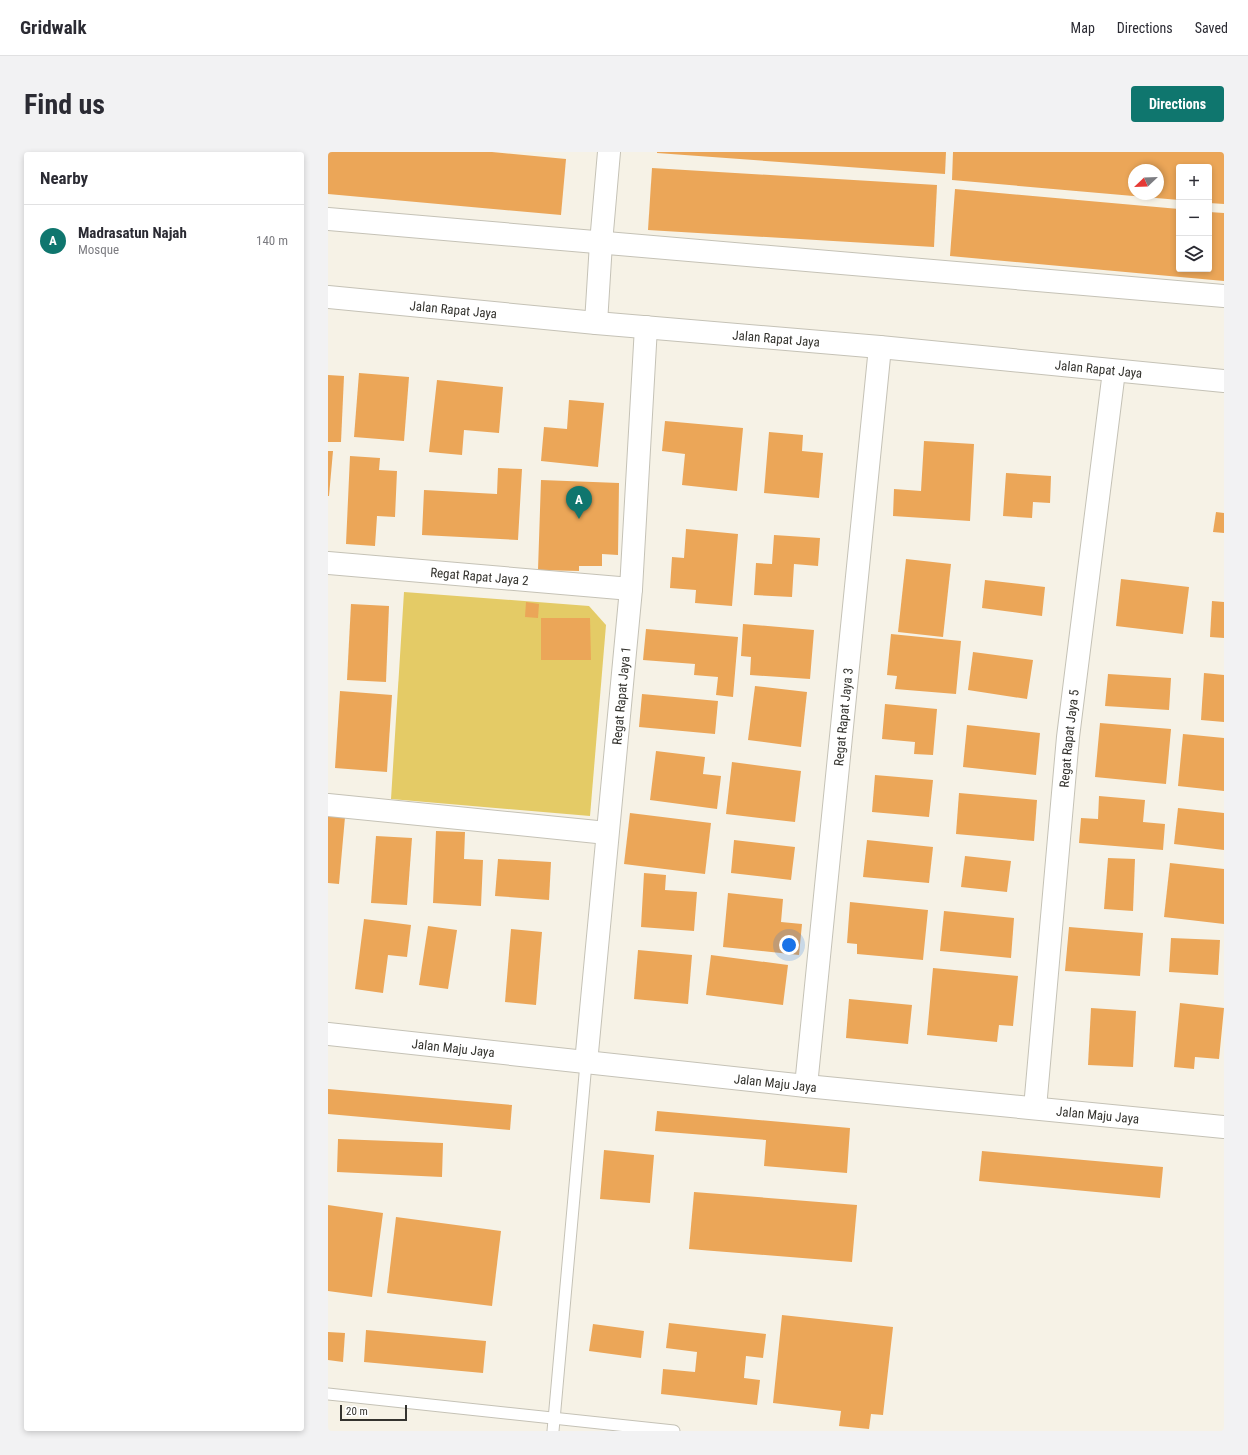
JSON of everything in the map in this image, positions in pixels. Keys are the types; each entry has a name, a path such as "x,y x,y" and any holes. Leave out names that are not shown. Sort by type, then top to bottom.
{"street":[{"path":"596,323 609,152"},
{"path":"328,219 1224,296"},
{"name":"Jalan Rapat Jaya","path":"328,297 596,323 880,347 1224,381"},
{"name":"Regat Rapat Jaya 1","path":"586,1063 631,589 646,327"},
{"name":"Regat Rapat Jaya 3","path":"806,1086 880,347"},
{"name":"Regat Rapat Jaya 5","path":"1035,1108 1068,737 1114,371"},
{"name":"Regat Rapat Jaya 2","path":"328,563 631,589"},
{"path":"328,805 607,833"},
{"name":"Jalan Maju Jaya","path":"328,1034 806,1086 1224,1127"}],"lane":[{"path":"553,1431 586,1063"},
{"path":"328,1394 674,1431"}],"shaded area":[{"path":"404,592 589,606 606,625 590,816 391,799"}],"building":[{"path":"328,152 492,152 566,159 561,215 328,194"},
{"path":"657,152 946,152 945,174"},
{"path":"953,152 1224,152 1224,204 1212,203 1212,164 1176,164 1176,200 1164,199 1164,164 1128,164 1128,196 952,180"},
{"path":"652,168 937,185 934,247 648,230"},
{"path":"955,189 1176,209 1176,272 1212,272 1212,212 1224,213 1224,281 950,256"},
{"path":"359,373 409,377 404,441 354,437"},
{"path":"328,375 344,376 341,442 328,442"},
{"path":"437,380 503,387 499,433 464,430 462,455 429,452"},
{"path":"569,400 604,403 598,467 541,461 544,427 567,429"},
{"path":"665,421 743,428 737,491 682,485 685,454 662,451"},
{"path":"769,432 803,435 802,451 823,453 819,498 764,493"},
{"path":"924,441 974,444 970,521 893,516 894,489 921,491"},
{"path":"328,451 333,451 329,496 328,496"},
{"path":"350,456 380,458 379,470 397,471 395,517 377,516 375,546 346,544"},
{"path":"498,468 522,469 518,540 422,535 424,490 497,494"},
{"path":"1006,473 1051,476 1050,503 1033,502 1032,518 1003,516"},
{"path":"541,480 619,483 618,555 602,554 602,566 579,566 579,571 538,570"},
{"path":"1216,512 1224,513 1224,533 1213,532"},
{"path":"686,529 738,534 732,606 695,603 696,590 670,588 672,557 684,558"},
{"path":"774,535 820,538 818,566 794,564 792,597 754,595 756,563 772,564"},
{"path":"906,559 951,564 943,637 898,632"},
{"path":"1121,579 1189,587 1183,634 1116,626"},
{"path":"985,580 1045,587 1042,616 982,608"},
{"path":"1212,601 1224,602 1224,638 1210,637"},
{"path":"526,602 539,604 538,618 525,617"},
{"path":"351,604 389,606 386,682 347,680"},
{"path":"541,618 590,618 591,660 541,660"},
{"path":"743,624 814,630 810,679 750,675 751,657 741,656"},
{"path":"646,629 738,637 733,697 716,695 718,677 694,675 695,664 643,660"},
{"path":"891,634 961,641 956,694 895,689 897,676 887,675"},
{"path":"973,652 1033,660 1027,699 968,690"},
{"path":"1204,673 1224,675 1224,722 1201,720"},
{"path":"1108,674 1171,678 1169,710 1105,706"},
{"path":"755,686 807,692 801,747 748,740"},
{"path":"340,691 392,695 387,772 335,768"},
{"path":"642,694 718,701 715,734 639,727"},
{"path":"885,704 937,709 933,755 914,754 915,742 882,739"},
{"path":"1100,723 1171,729 1166,784 1095,777"},
{"path":"967,725 1040,733 1036,775 963,767"},
{"path":"1183,734 1224,738 1224,791 1178,786"},
{"path":"656,751 705,757 703,774 721,776 717,809 650,800"},
{"path":"732,762 801,771 795,822 726,814"},
{"path":"875,775 933,780 929,817 872,812"},
{"path":"959,793 1037,800 1034,841 956,834"},
{"path":"1099,796 1145,800 1143,822 1165,824 1163,850 1079,843 1081,818 1098,819"},
{"path":"1178,808 1224,813 1224,850 1174,844"},
{"path":"630,813 711,823 705,874 624,864"},
{"path":"328,815 345,817 339,884 328,883"},
{"path":"436,831 465,832 464,859 483,860 481,906 433,903"},
{"path":"376,836 412,838 407,905 371,903"},
{"path":"734,840 795,847 791,880 731,873"},
{"path":"867,840 933,847 929,883 863,877"},
{"path":"965,856 1011,861 1007,892 961,887"},
{"path":"1108,858 1135,859 1133,911 1104,909"},
{"path":"498,859 551,862 549,900 495,896"},
{"path":"1170,863 1224,869 1224,924 1164,917"},
{"path":"644,873 666,875 665,890 697,892 694,931 641,927"},
{"path":"728,893 783,899 781,922 802,924 799,955 723,947"},
{"path":"850,902 928,910 923,960 857,954 857,944 847,943"},
{"path":"944,911 1014,918 1011,958 940,951"},
{"path":"364,919 411,925 407,957 388,955 383,993 355,989"},
{"path":"428,926 457,930 448,989 419,985"},
{"path":"1069,927 1143,933 1140,976 1065,971"},
{"path":"511,929 542,932 536,1005 505,1002"},
{"path":"1171,938 1220,940 1218,975 1169,972"},
{"path":"638,950 692,955 688,1004 634,999"},
{"path":"711,955 788,965 783,1005 706,995"},
{"path":"933,968 1018,976 1013,1026 999,1025 997,1042 927,1035"},
{"path":"849,999 912,1005 908,1044 846,1038"},
{"path":"1180,1003 1224,1008 1219,1059 1195,1057 1194,1069 1174,1067"},
{"path":"1091,1008 1136,1011 1133,1067 1088,1065"},
{"path":"328,1089 512,1105 510,1130 328,1114"},
{"path":"657,1111 850,1128 847,1173 764,1166 766,1140 655,1131"},
{"path":"338,1139 443,1143 442,1177 337,1172"},
{"path":"604,1150 654,1155 650,1203 600,1199"},
{"path":"982,1151 1163,1167 1160,1198 979,1181"},
{"path":"694,1192 857,1205 852,1262 689,1249"},
{"path":"328,1205 383,1213 372,1297 328,1291"},
{"path":"396,1217 501,1231 492,1306 387,1293"},
{"path":"782,1315 893,1327 883,1415 871,1414 869,1429 839,1426 841,1411 773,1403"},
{"path":"669,1323 766,1334 763,1358 746,1356 744,1378 760,1380 757,1405 661,1394 663,1369 695,1372 697,1352 666,1348"},
{"path":"593,1324 644,1331 641,1358 589,1351"},
{"path":"366,1330 486,1341 483,1373 364,1362"},
{"path":"328,1332 345,1333 343,1362 328,1360"}],"place":[{"name":"Madrasatun Najah","path":"579,519"}]}
